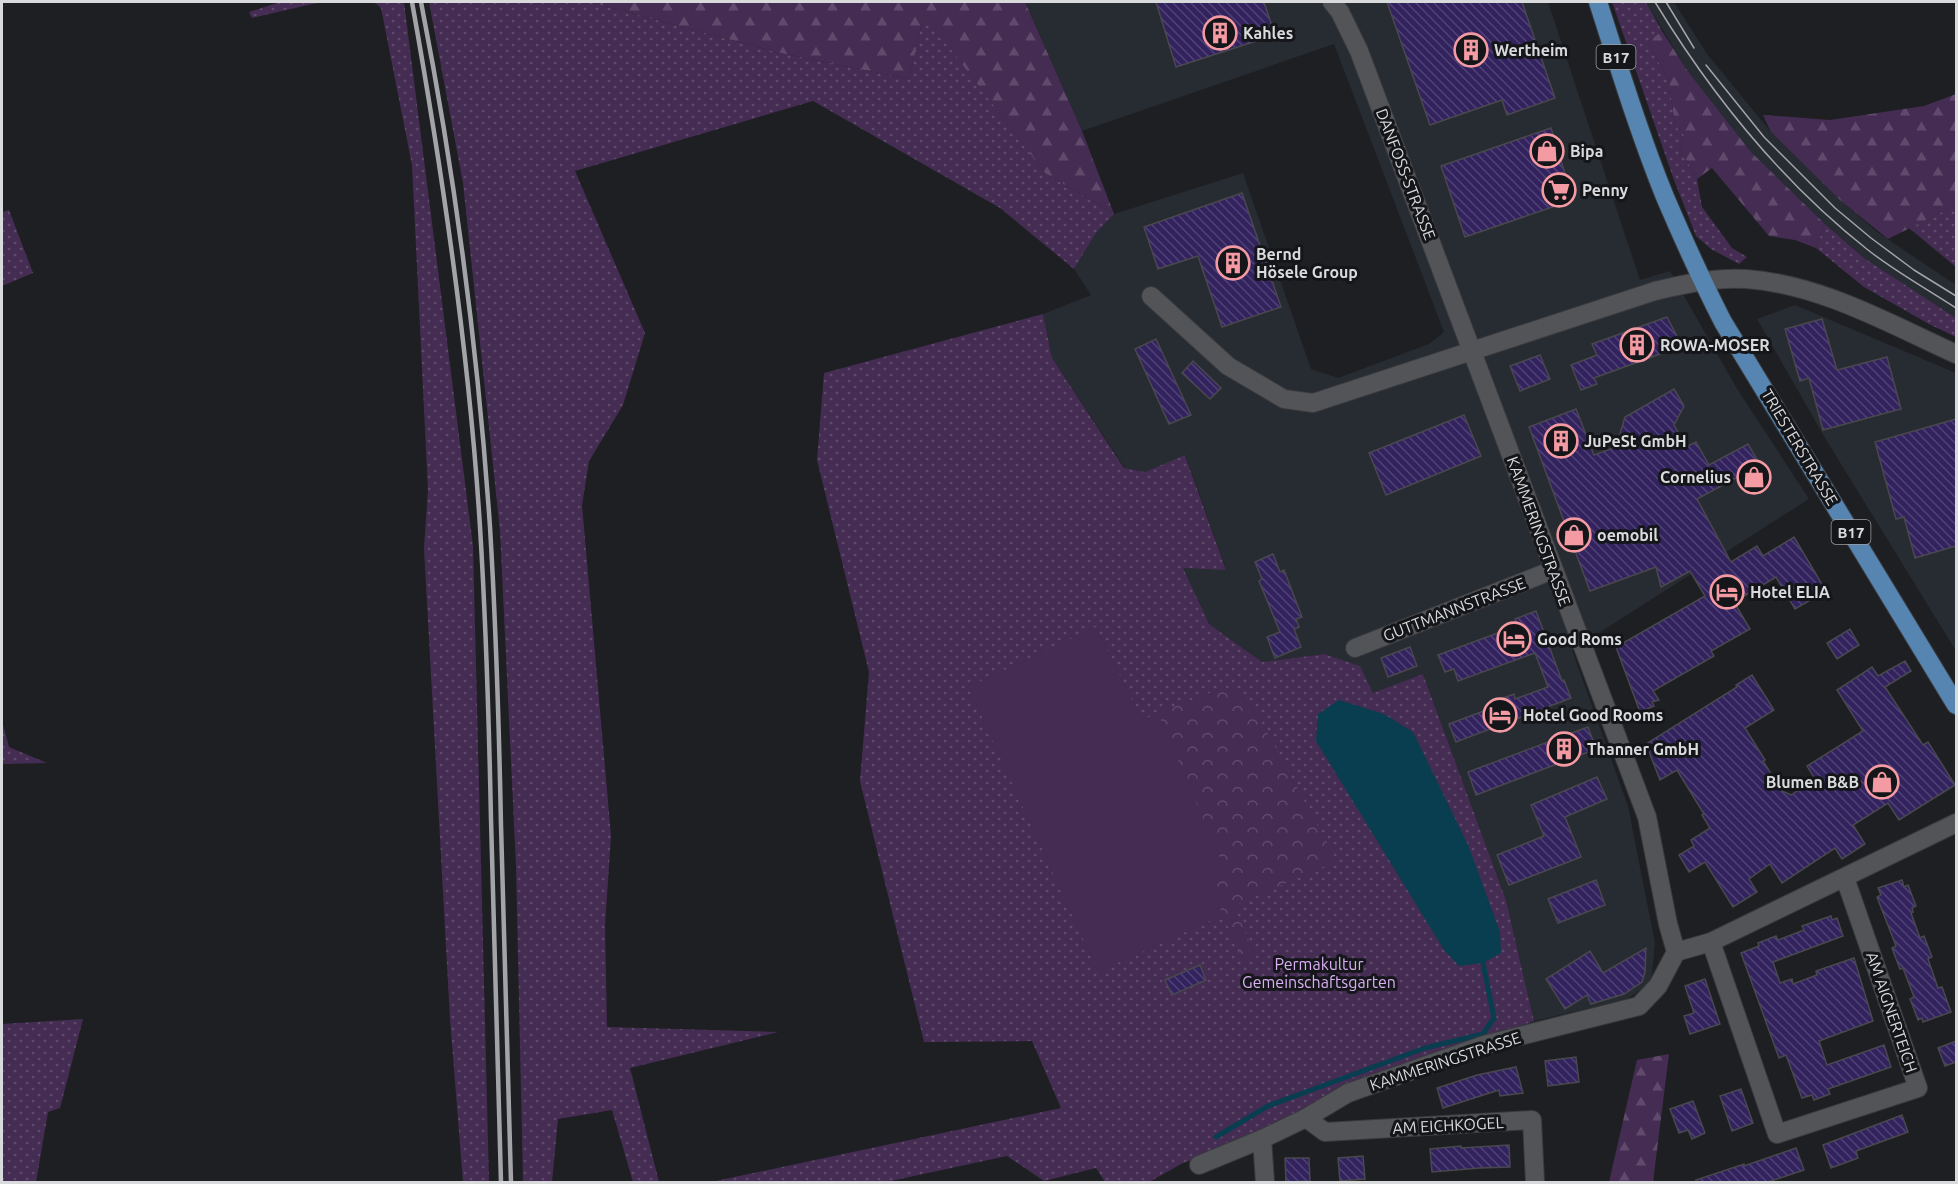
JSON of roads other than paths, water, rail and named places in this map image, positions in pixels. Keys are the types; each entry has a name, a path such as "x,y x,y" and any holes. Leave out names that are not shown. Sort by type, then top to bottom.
{"main road":[{"name":"B17","path":"1598,2 1634,113 1661,186 1702,281"},
{"name":"TRIESTERSTRASSE","path":"1702,281 1723,322 1956,705"}],"street":[{"name":"DANFOSS-STRASSE","path":"1332,2 1340,12 1359,51 1473,350"},
{"path":"1151,296 1228,366 1284,399 1313,403 1655,291 1702,281 1743,279 1770,282 1811,293 1857,309 1956,354"},
{"name":"KAMMERINGSTRASSE","path":"1199,1165 1306,1118 1348,1093 1484,1045 1640,1006 1658,986 1676,952 1668,924 1647,817 1553,570 1473,350"},
{"name":"GUTTMANNSTRASSE","path":"1355,648 1553,570"},
{"path":"1676,952 1711,942 1956,823"},
{"name":"AM AIGNERTEICH","path":"1711,942 1777,1134 1918,1088 1845,878"},
{"name":"AM EICHKOGEL","path":"1306,1118 1325,1132 1532,1120 1534,1182"},
{"path":"1262,1139 1265,1182"}],"water":[{"path":"1339,700 1384,714 1413,732 1469,847 1500,932 1501,953 1483,963 1459,966 1444,950 1316,741 1318,714"}],"waterway":[{"path":"1216,1137 1268,1106 1425,1048 1483,1034 1494,1018 1483,963"}],"tram line":[{"path":"1655,2 1725,103 1778,166 1807,196 1868,250 1956,308"},
{"path":"1666,2 1694,48"},
{"path":"1706,65 1764,137 1835,208 1914,270 1956,296"}],"railway":[{"path":"412,2 454,263 475,461 487,673 501,1182"},
{"path":"421,2 455,198 472,329 485,461 497,676 511,1182"}],"place":[{"name":"Kahles","path":"1220,33"},
{"name":"Wertheim","path":"1471,50"},
{"name":"Bipa","path":"1547,151"},
{"name":"Penny","path":"1559,190"},
{"name":"Bernd Hösele Group","path":"1233,263"},
{"name":"ROWA-MOSER","path":"1637,345"},
{"name":"JuPeSt GmbH","path":"1561,441"},
{"name":"Cornelius","path":"1754,477"},
{"name":"oemobil","path":"1574,535"},
{"name":"Hotel ELIA","path":"1727,592"},
{"name":"Good Roms","path":"1514,639"},
{"name":"Hotel Good Rooms","path":"1500,715"},
{"name":"Thanner GmbH","path":"1564,749"},
{"name":"Blumen B&B","path":"1882,782"}],"park label":[{"name":"Permakultur Gemeinschaftsgarten","path":"1319,973"}]}
